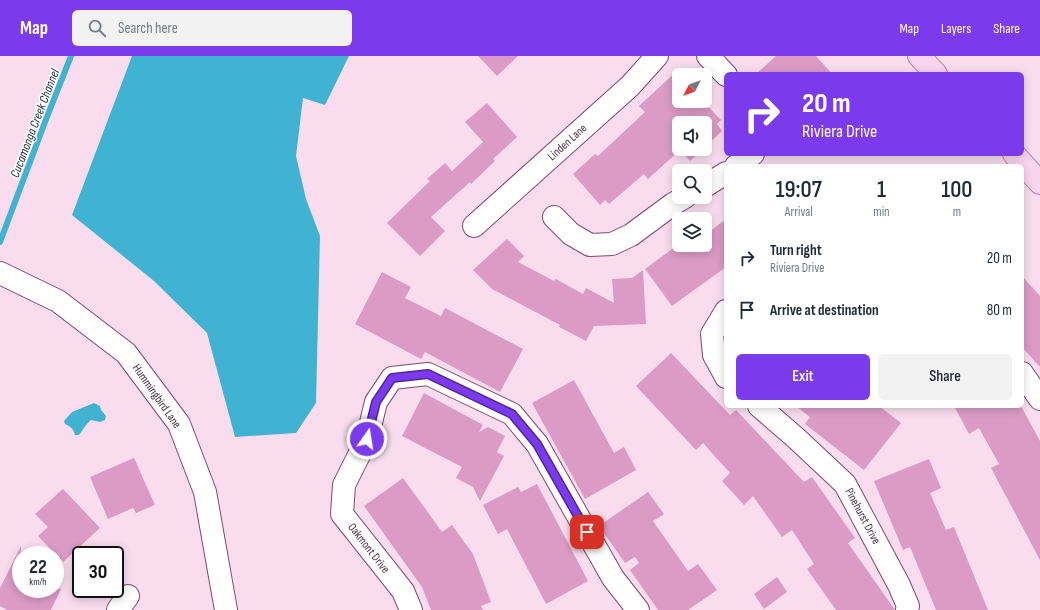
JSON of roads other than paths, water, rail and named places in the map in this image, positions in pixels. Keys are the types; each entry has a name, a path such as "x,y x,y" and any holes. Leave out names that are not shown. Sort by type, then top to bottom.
{"main road":[{"path":"919,56 934,72"},
{"path":"1016,156 1023,164"},
{"path":"1024,165 1040,183"}],"street":[{"name":"Linden Lane","path":"474,226 630,86 657,56"},
{"path":"708,56 724,74"},
{"path":"739,164 750,156"},
{"path":"712,182 724,174"},
{"path":"554,218 571,234 590,245 612,244 631,235 673,204"},
{"name":"Hummingbird Lane","path":"0,273 58,301 126,353 179,424 205,492 226,610"},
{"path":"724,314 712,334 714,355 724,373"},
{"name":"Oakmont Drive","path":"411,610 403,591 342,514 344,485 367,439 376,402 392,378 428,374 512,414 537,444 613,578 638,610"},
{"path":"1024,376 1040,398"},
{"name":"Pinehurst Drive","path":"762,408 845,484 900,585 908,606 907,610"}],"water":[{"path":"132,56 349,56 325,105 303,98 296,156 306,199 320,236 316,403 296,433 235,437 207,333 154,281 72,215"},
{"path":"94,403 100,406 101,410 106,416 105,420 100,422 91,420 79,435 75,435 73,429 65,424 64,421 72,412"}],"waterway":[{"name":"Cucamonga Creek Channel","path":"0,242 71,56"}]}
